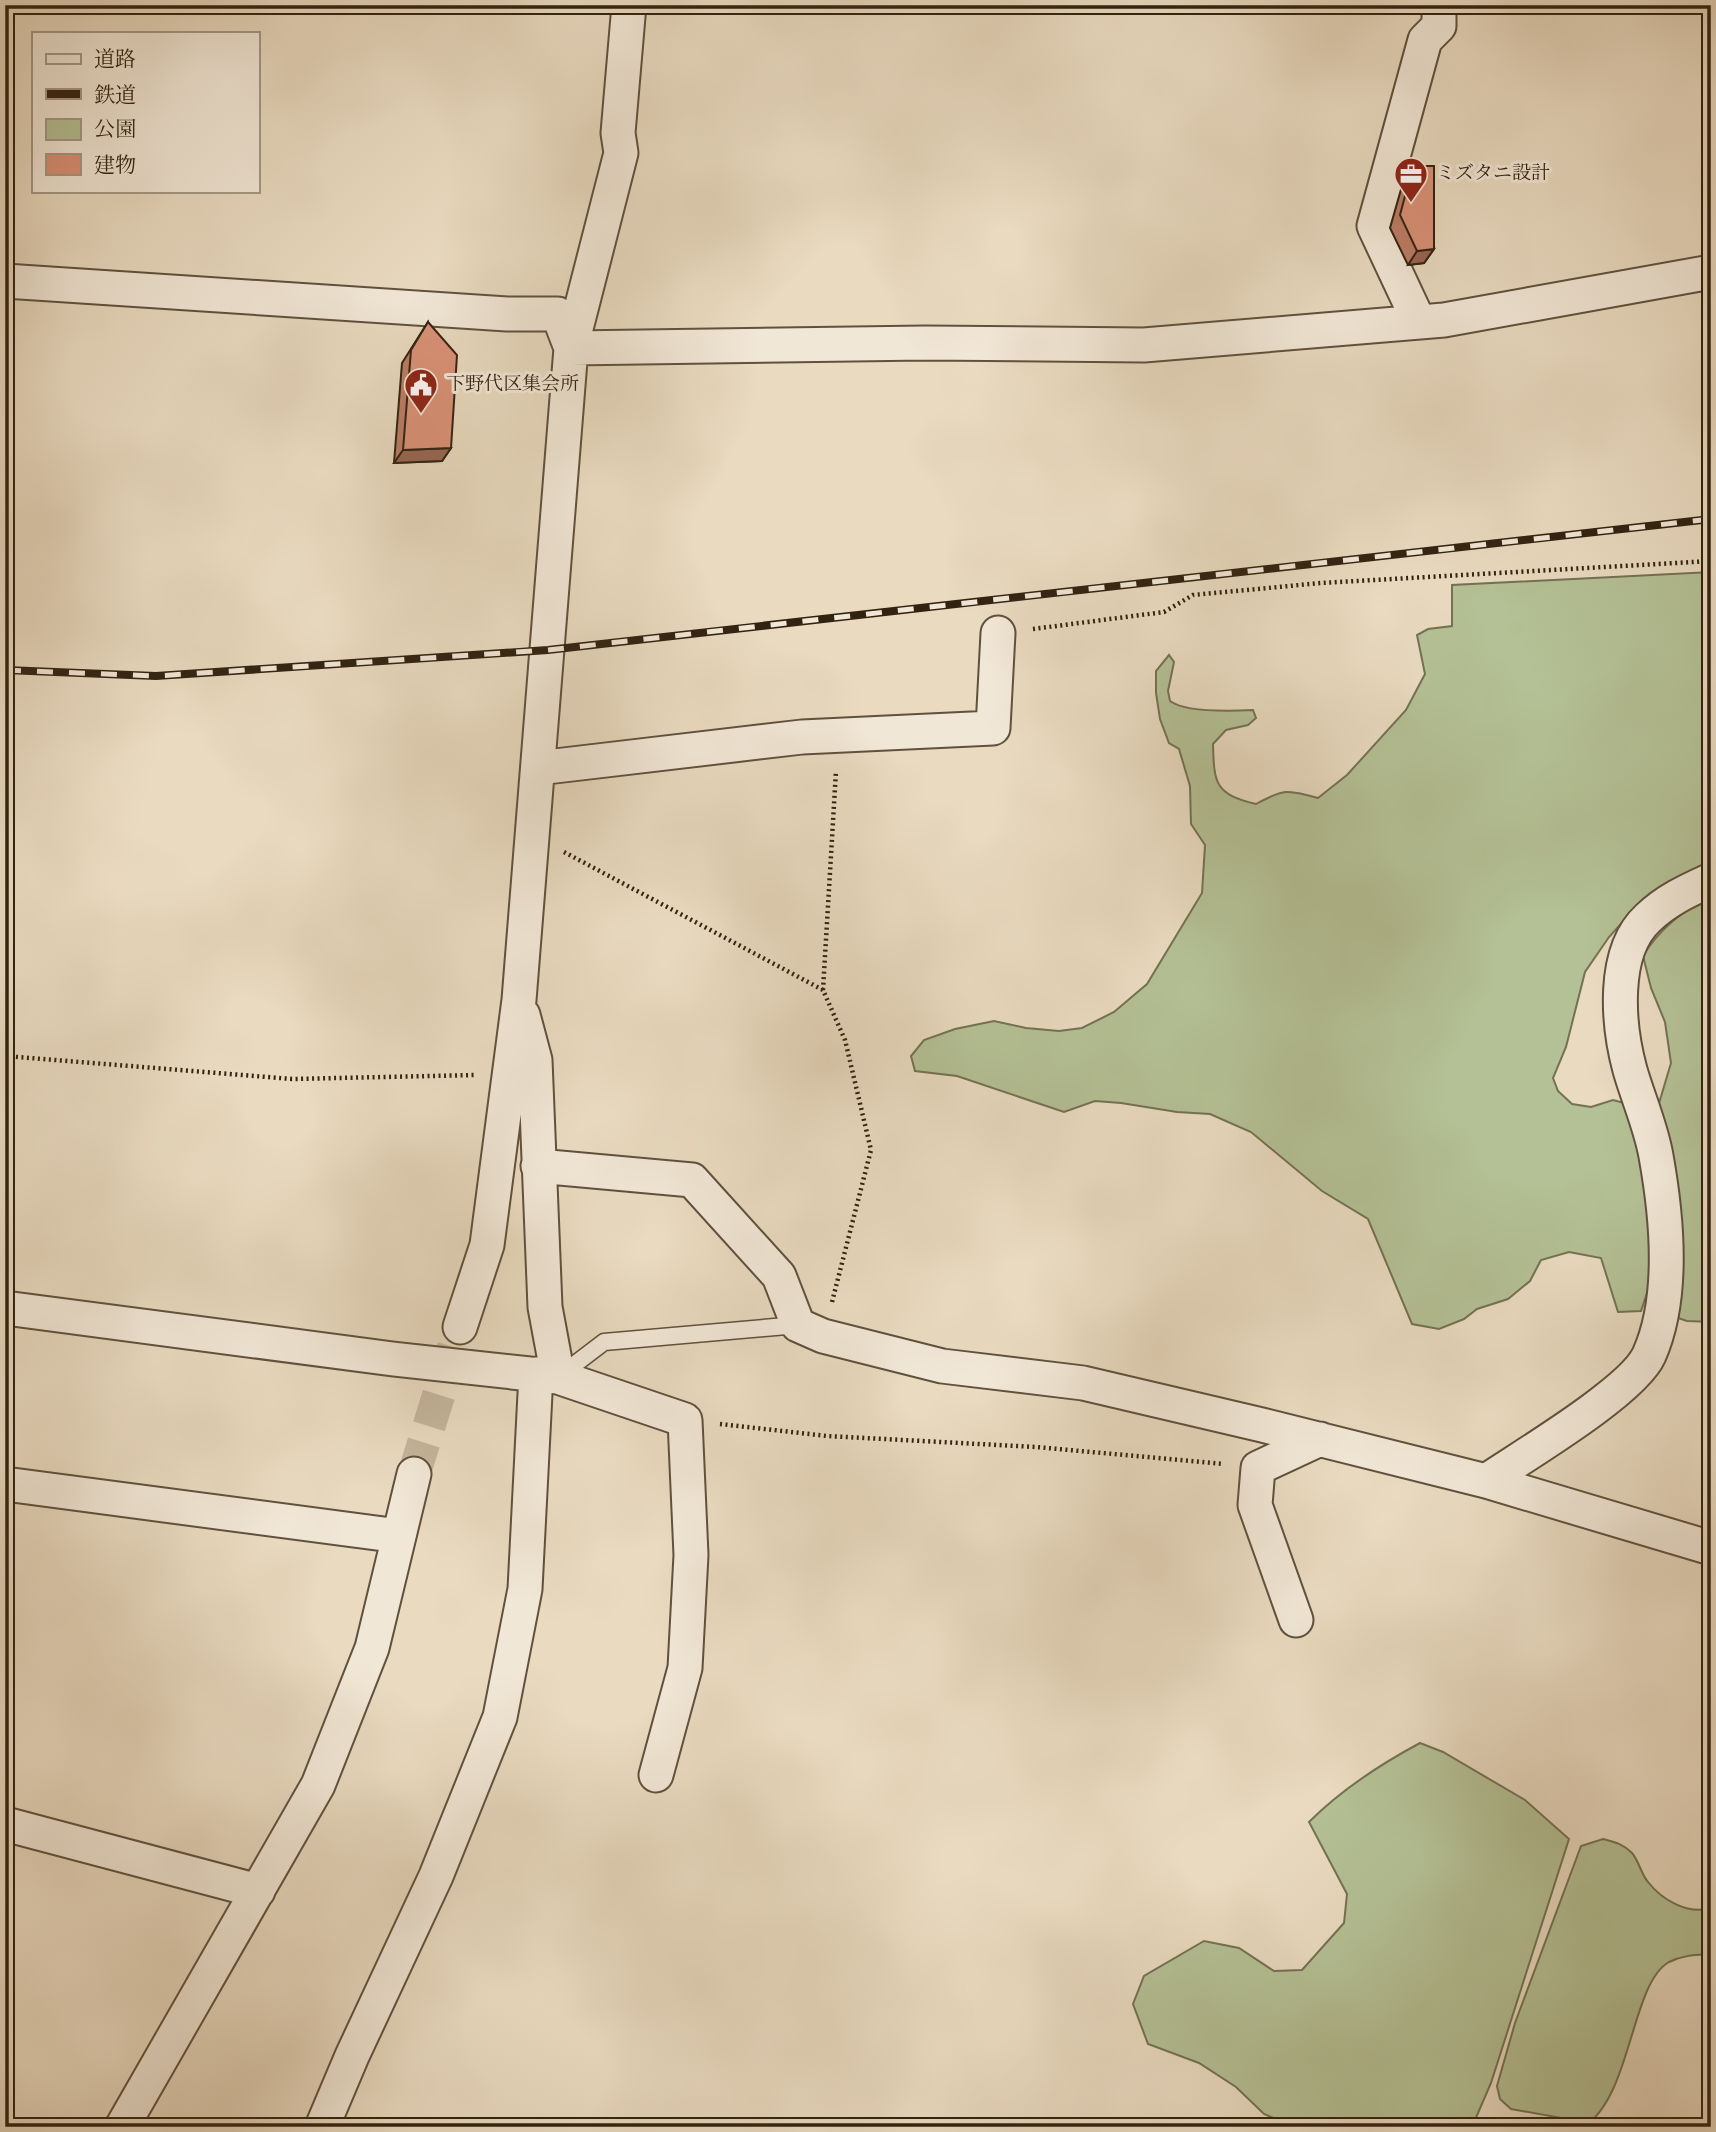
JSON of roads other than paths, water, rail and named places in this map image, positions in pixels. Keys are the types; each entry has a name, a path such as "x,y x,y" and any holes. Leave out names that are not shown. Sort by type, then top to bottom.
{"street":[{"path":"460,1327 487,1245 510,1074 533,835 570,348 621,153 618,133 629,5"},
{"path":"1419,323 1374,226 1425,40 1439,26 1439,5"},
{"path":"570,348 925,343 1144,345 1444,320 1711,272"},
{"path":"5,281 507,314 558,314 570,348"},
{"path":"538,768 802,737 993,728 998,634"},
{"path":"1486,1481 1619,1390 1648,1357 1662,1313 1668,1254 1656,1155 1629,1066 1619,997 1626,953 1645,920 1674,897 1711,880"},
{"path":"322,2127 436,1876 500,1717 525,1589 547,1375 535,1060 519,1000"},
{"path":"538,1166 692,1180 779,1276 811,1331 942,1366 1083,1383 1320,1440 1486,1481 1711,1548"},
{"path":"5,1308 393,1359 547,1375 685,1420 691,1555 685,1668 656,1775"},
{"path":"1296,1620 1255,1505 1258,1468 1320,1440"},
{"path":"122,2127 318,1785 372,1648 414,1474"},
{"path":"5,1483 399,1536"},
{"path":"5,1824 258,1891"}],"lane":[{"path":"547,1375 604,1342 811,1331"}],"tunnel":[{"path":"414,1474 460,1327"}],"railway":[{"path":"5,670 156,676 548,650 1711,519"}],"place":[{"name":"ミズタニ設計","path":"1411,204"},
{"name":"下野代区集会所","path":"421,415"}]}
